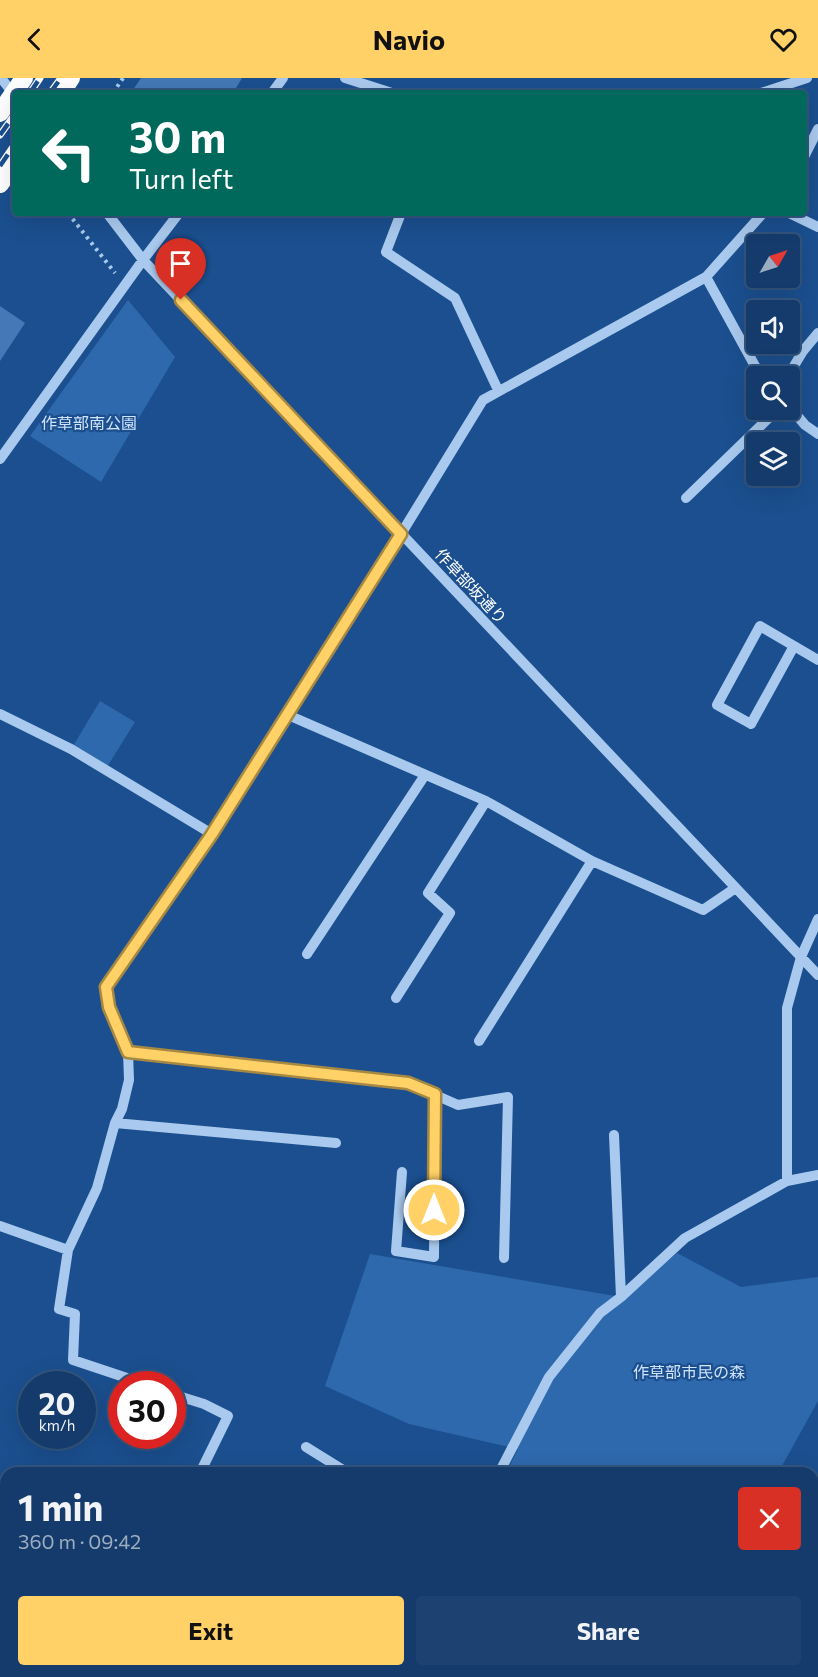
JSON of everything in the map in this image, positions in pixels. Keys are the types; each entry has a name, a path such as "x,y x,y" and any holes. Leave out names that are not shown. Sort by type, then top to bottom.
{"highway":[{"path":"0,113 12,98"},
{"path":"0,184 12,166"}],"street":[{"path":"1,78 12,92"},
{"path":"345,78 383,90"},
{"path":"770,90 807,78"},
{"path":"807,151 818,129"},
{"name":"作草部坂通り","path":"109,216 143,260 708,857 734,889 818,975"},
{"path":"0,459 177,216"},
{"path":"400,216 386,252 455,298 498,390"},
{"path":"108,1372 73,1360 75,1314 59,1309 68,1250 97,1188 129,1080 128,1052 109,1007 106,987 212,834 483,400 706,277 760,216"},
{"path":"795,216 818,227"},
{"path":"706,277 755,366"},
{"path":"794,366 818,333"},
{"path":"686,498 767,420"},
{"path":"800,420 818,434"},
{"path":"794,646 751,724 717,705 760,626 818,660"},
{"path":"0,714 71,749 212,834"},
{"path":"288,715 486,801 592,861 703,910 734,889"},
{"path":"307,954 426,775"},
{"path":"396,998 450,913 428,893 486,801"},
{"path":"479,1041 592,861"},
{"path":"787,1181 787,1008 801,957 818,919"},
{"path":"128,1052 408,1083 458,1105 508,1097 504,1258"},
{"path":"402,1172 396,1251 434,1257 435,1094"},
{"path":"115,1123 336,1143"},
{"path":"614,1135 621,1297"},
{"path":"502,1467 549,1377 600,1313 686,1238 787,1181 818,1175"},
{"path":"0,1226 68,1250"},
{"path":"186,1398 228,1416 203,1467"},
{"path":"306,1447 338,1467"}],"path":[{"path":"70,216 125,285"}],"green space":[{"name":"作草部南公園","path":"128,300 175,357 101,482 30,436"},
{"path":"100,701 135,722 107,767 73,746"},
{"name":"作草部市民の森","path":"677,1253 741,1287 818,1277 818,1401 781,1467 509,1467 518,1449 409,1424 325,1386 370,1254 621,1297"}],"building":[{"path":"141,78 242,78 235,90 133,90"},
{"path":"0,306 25,323 0,361"}],"railway":[{"path":"32,90 40,78"},
{"path":"52,90 61,78"},
{"path":"0,135 12,118"},
{"path":"0,166 12,148"}],"route":[{"path":"181,300 401,534 212,834 106,987 109,1007 128,1052 408,1083 435,1094 434,1210"}]}
